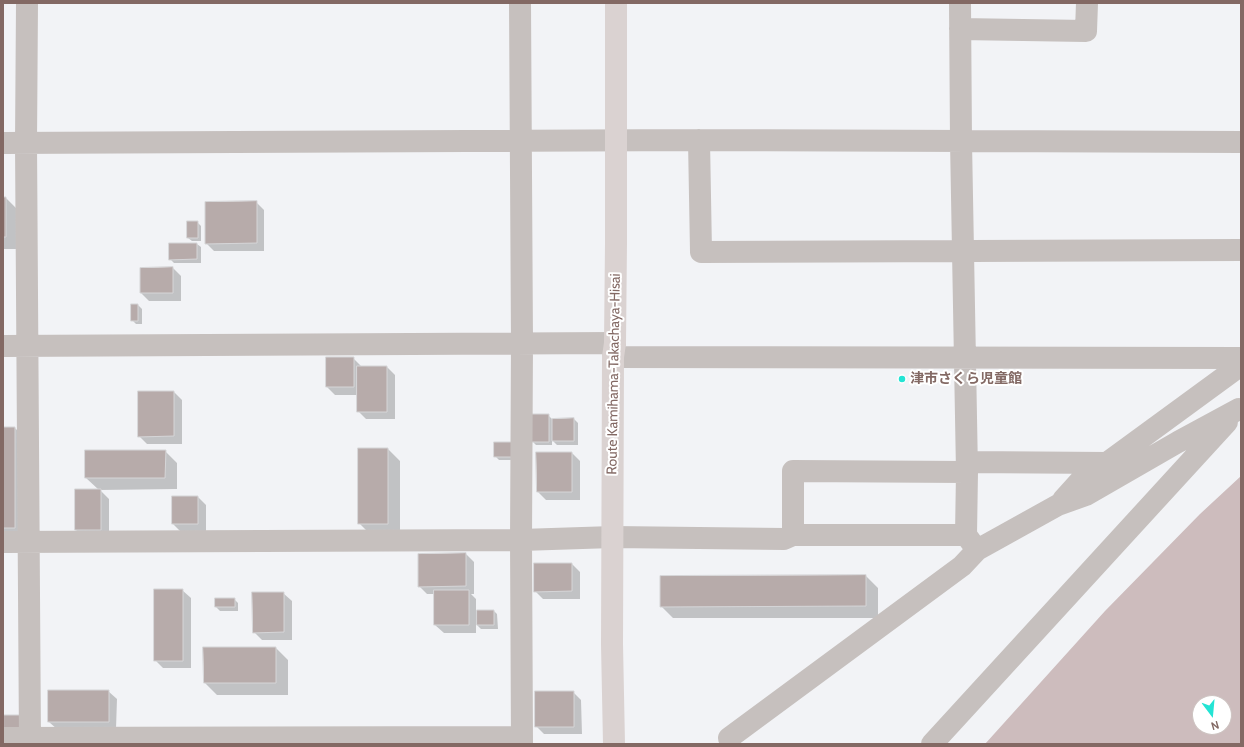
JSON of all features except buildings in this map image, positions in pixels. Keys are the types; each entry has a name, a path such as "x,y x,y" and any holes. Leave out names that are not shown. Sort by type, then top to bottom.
{"main road":[{"name":"Route Kamihama-Takachaya-Hisai","path":"614,744 612,644 616,243 616,3"}],"street":[{"path":"27,3 26,143 30,741"},
{"path":"3,738 30,741 522,740 520,3"},
{"path":"729,738 962,566 971,543 967,467 960,3"},
{"path":"960,29 1086,31 1087,3"},
{"path":"3,143 520,142 699,140 1241,142"},
{"path":"699,140 702,252 1241,250"},
{"path":"3,346 522,343 614,350 966,357 1241,358"},
{"path":"1058,505 1082,479 1108,462 1241,365"},
{"path":"3,542 521,540 613,537 784,539 793,535 971,543 1058,505 1086,495 1240,408"},
{"path":"932,744 1240,408"},
{"path":"793,535 793,471 1108,462"}],"shaded area":[{"path":"1241,476 1241,744 985,744 1105,611 1200,514"}],"place":[{"name":"津市さくら児童館","path":"902,379"}]}
